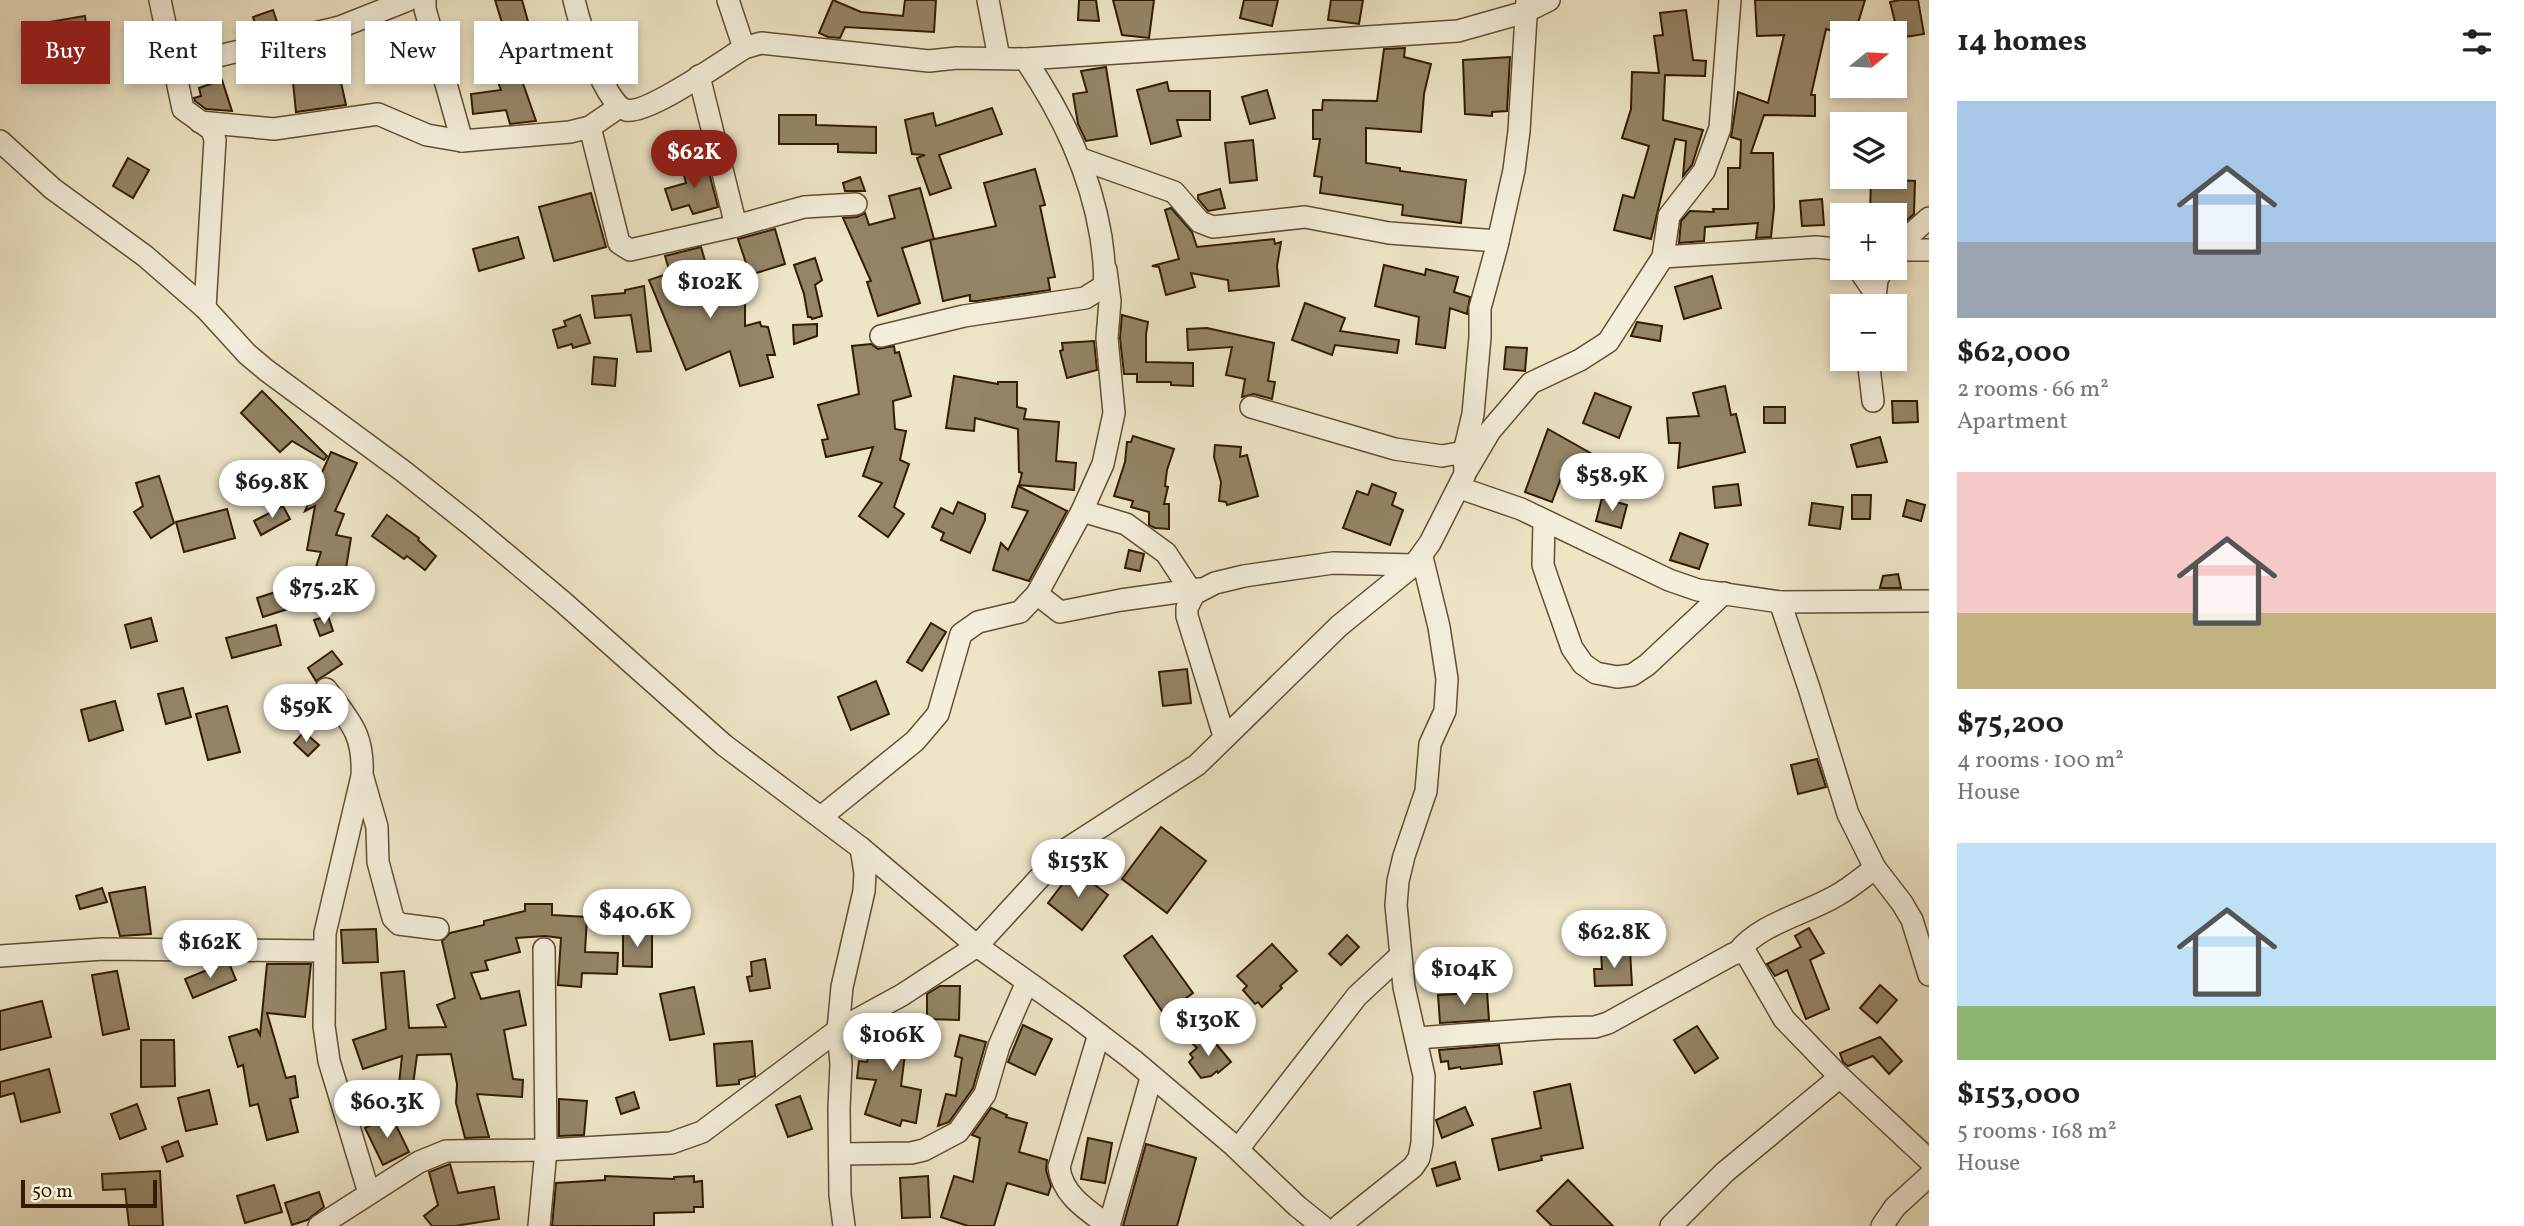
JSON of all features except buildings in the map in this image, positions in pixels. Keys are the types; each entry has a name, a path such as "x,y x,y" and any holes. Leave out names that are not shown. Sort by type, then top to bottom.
{"street":[{"path":"160,0 164,21"},
{"path":"222,54 340,27 408,0"},
{"path":"425,0 425,9 462,141"},
{"path":"574,0 579,21 608,93 619,107 628,111 649,106 744,48 761,43 929,61 1025,59 1458,31 1549,0"},
{"path":"728,0 744,48"},
{"path":"988,0 999,58"},
{"path":"319,1226 426,1158 446,1151 546,1150 671,1143 702,1132 838,1030 902,995 978,947 1065,850 1197,765 1339,626 1418,561 1490,431 1531,383 1580,360 1608,342 1663,257 1669,216 1704,171 1720,128 1730,0"},
{"path":"1462,481 1464,452 1473,414 1480,308 1514,170 1519,131 1526,6"},
{"path":"821,817 915,741 937,714 961,634 978,622 1020,612 1037,594 1082,511 1103,464 1114,413 1107,338 1110,301 1098,218 1081,159 1049,95 1025,59"},
{"path":"699,76 736,226"},
{"path":"177,84 183,109 212,130 215,140 205,308"},
{"path":"200,122 274,129 378,114 427,135 462,141 570,132 590,127 619,107"},
{"path":"590,127 619,243 630,250 736,226 804,207 856,204"},
{"path":"0,141 52,189 145,256 205,308 247,354 266,370 471,525 563,602 724,745 861,848 978,947 1098,1034 1238,1149 1322,1226"},
{"path":"1081,159 1174,192 1200,222 1213,227 1305,217 1390,233 1498,241"},
{"path":"1907,238 1929,218"},
{"path":"1663,257 1830,248"},
{"path":"1907,249 1929,250"},
{"path":"881,336 964,316 1085,298 1104,286 1106,270"},
{"path":"1869,371 1872,401"},
{"path":"1251,407 1395,449 1442,456 1464,452"},
{"path":"1462,481 1669,580 1698,590 1780,602 1929,601"},
{"path":"1082,511 1126,524 1166,553 1195,590"},
{"path":"1544,520 1543,565 1548,580 1572,648 1583,664 1596,673 1617,677 1632,675 1647,665 1724,593"},
{"path":"1037,594 1060,612 1195,590 1244,576 1333,563 1418,561"},
{"path":"1339,1226 1413,1167 1419,1158 1425,1102 1423,1076 1404,987 1396,905 1404,856 1424,800 1430,744 1445,711 1447,679 1439,627 1418,561"},
{"path":"1195,590 1187,616 1224,736"},
{"path":"1780,602 1848,814 1875,868 1912,920 1929,975"},
{"path":"326,689 356,729 363,755 362,776 325,933 324,1026 329,1062 369,1193"},
{"path":"362,776 377,827 378,862 393,919 399,924 438,929"},
{"path":"844,1226 840,1195 841,1050 838,1030 842,987 864,891 861,848"},
{"path":"1417,1038 1595,1027 1608,1023 1738,952 1762,931 1838,895 1875,868"},
{"path":"0,956 103,949 324,951"},
{"path":"539,1226 546,1150 544,949"},
{"path":"1738,952 1747,955 1784,1018 1840,1077 1929,1160"},
{"path":"1238,1149 1357,996 1400,956"},
{"path":"841,1154 911,1153 924,1150 958,1132 985,1094 1009,1021 1027,982"},
{"path":"1098,1034 1059,1167 1070,1194 1081,1206 1109,1226 1151,1078"},
{"path":"1671,1226 1726,1172 1840,1077"},
{"path":"1882,1226 1895,1208 1929,1176"}]}
